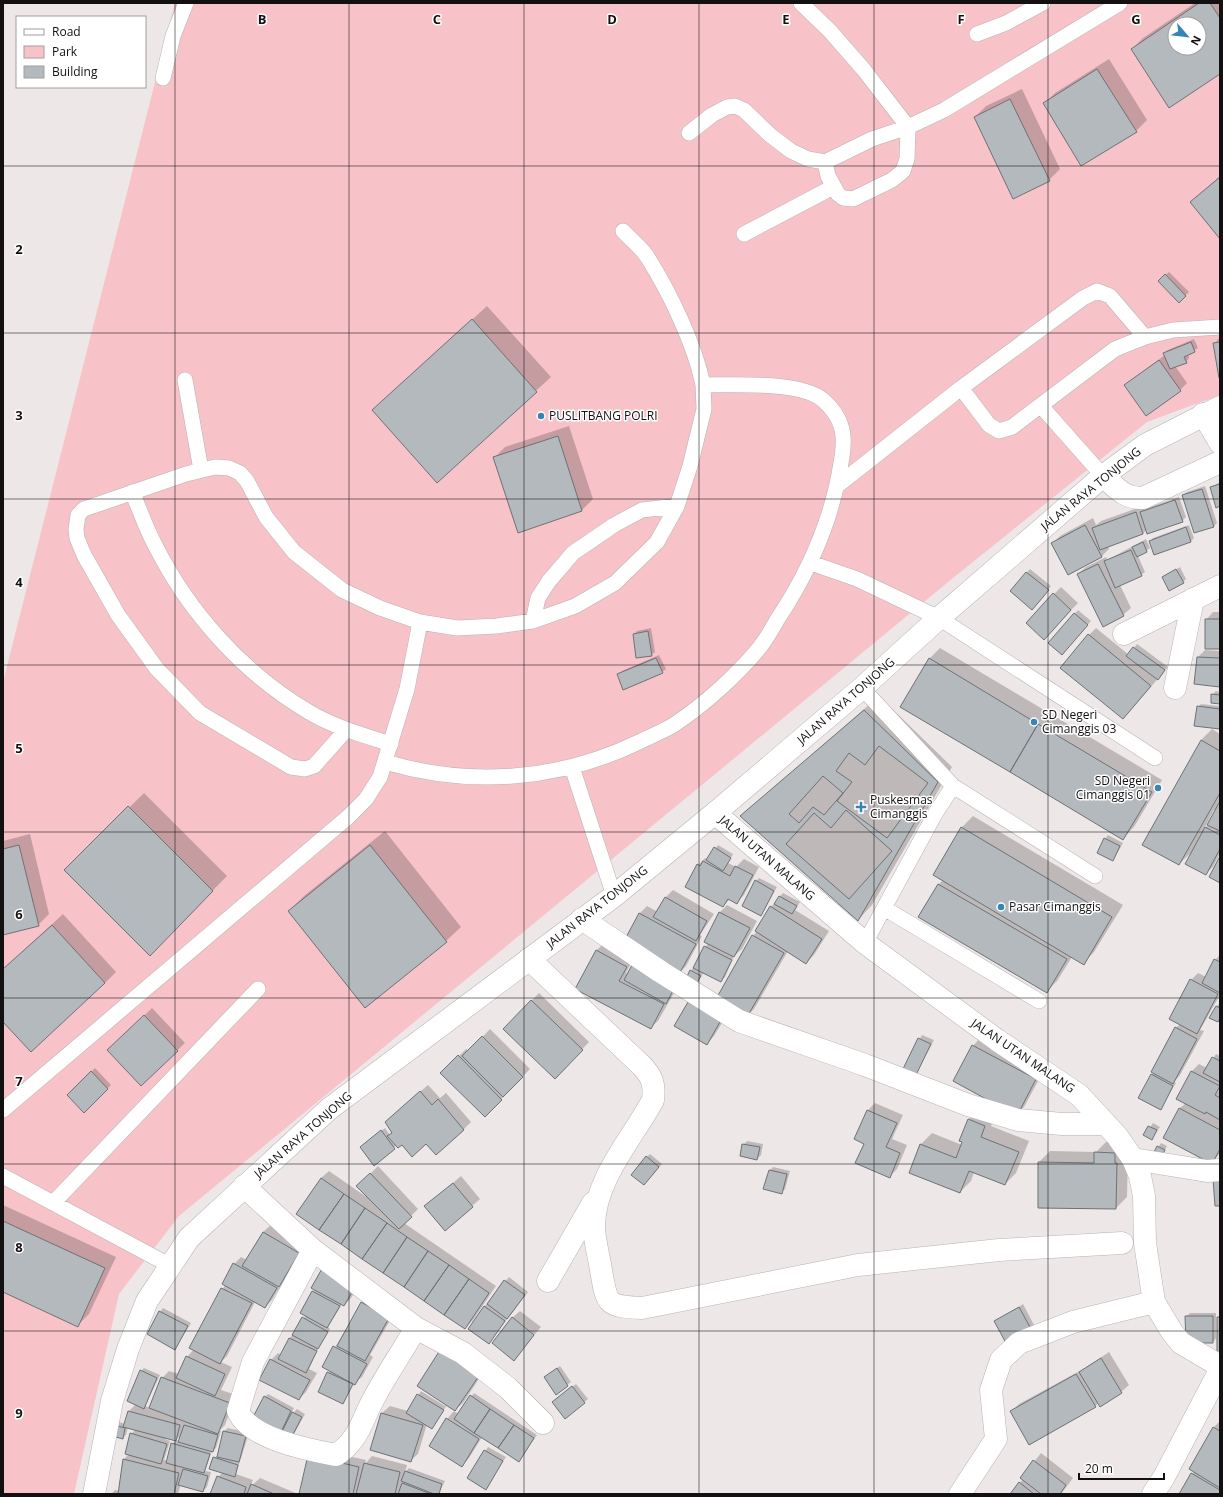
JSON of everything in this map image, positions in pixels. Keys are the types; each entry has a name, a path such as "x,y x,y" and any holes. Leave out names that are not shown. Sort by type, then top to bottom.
{"street":[{"name":"JALAN RAYA TONJONG","path":"94,1494 112,1401 128,1349 147,1301 189,1238 329,1109 614,896 715,813 862,688 939,618 1103,476 1145,445 1211,410"},
{"path":"1211,410 1220,443"},
{"path":"1103,476 1124,494 1133,499 1143,498 1220,462"},
{"path":"1124,634 1220,586"},
{"path":"1175,688 1193,599"},
{"name":"JALAN UTAN MALANG","path":"715,813 865,943 997,1040 1079,1095 1106,1124 1126,1146 1140,1176 1144,1196 1145,1243 1154,1302 1172,1332 1181,1343 1220,1366"},
{"path":"582,919 661,972 739,1020 866,1065 968,1105 1018,1120 1062,1124 1106,1124"},
{"path":"529,959 650,1073 654,1086 653,1100 548,1281"},
{"path":"1133,1159 1207,1171 1220,1170"},
{"path":"244,1186 313,1250 416,1328 463,1353 508,1388 543,1423"},
{"path":"599,1194 595,1213 595,1234 604,1288 609,1301 617,1307 642,1308 858,1265 999,1250 1122,1243"},
{"path":"313,1250 253,1362 238,1411 244,1422 266,1435 297,1448 336,1455 349,1447 361,1427 373,1400 416,1328"},
{"path":"960,1494 996,1439 991,1390 1001,1360 1019,1343 1073,1322 1154,1302"},
{"path":"1154,1494 1220,1370"}],"lane":[{"path":"163,78 173,36 186,3"},
{"path":"801,3 830,31 864,70 908,127 907,159 903,171 892,180 853,199 843,198 833,187 828,176 825,162"},
{"path":"977,34 1006,23 1043,3"},
{"path":"690,133 712,116 727,107 735,106 744,110 770,135 791,151 808,159 825,162 872,139 908,127 944,110 1120,3"},
{"path":"744,234 833,187"},
{"path":"346,730 314,766 305,769 291,767 200,713 157,669 118,615 77,538 76,521 84,509 132,492 201,470 215,467 229,468 240,473 247,480 266,517 294,552 342,590 380,608 420,622 457,628 496,626 533,621 575,606 615,583 657,542 677,506 690,466 702,420 704,397 700,372 672,302 647,257 623,231"},
{"path":"838,485 961,388 1083,298 1097,291 1110,296 1145,337"},
{"path":"961,388 989,425 999,431 1012,427 1115,349 1145,337 1172,330 1220,327"},
{"path":"185,380 201,470"},
{"path":"385,762 444,775 476,778 513,777 572,767 622,750 675,724 722,686 760,647 790,601 811,563 817,548 838,485 842,453 842,428 834,413 822,399 811,393 789,388 741,384 703,385"},
{"path":"1041,406 1103,476"},
{"path":"132,492 154,545 173,577 201,617 229,648 268,684 310,713 346,730 391,744"},
{"path":"533,621 538,598 545,586 573,553 614,525 642,510 677,506"},
{"path":"811,563 857,580 939,618 1155,758"},
{"path":"3,1110 348,817 366,799 380,777 391,744 407,689 420,622"},
{"path":"862,688 954,786 1095,876"},
{"path":"572,767 614,896"},
{"path":"865,943 934,814 954,786"},
{"path":"884,908 1039,1001"},
{"path":"53,1203 258,989"},
{"path":"3,1176 170,1265"}],"green space":[{"path":"175,3 1220,3 1220,395 1147,422 953,578 179,1216 119,1294 74,1494 3,1494 3,682"}],"building":[{"path":"1199,3 1210,3 1220,18 1220,74 1169,108 1131,49 1167,25 1167,56 1207,56 1207,16 1180,16"},
{"path":"1097,69 1137,132 1081,166 1043,103"},
{"path":"1010,99 1050,181 1013,199 974,117"},
{"path":"1220,177 1220,239 1190,202"},
{"path":"1165,274 1186,296 1179,303 1158,281"},
{"path":"472,319 537,392 437,483 372,410"},
{"path":"1191,342 1195,352 1184,357 1187,363 1170,369 1163,353"},
{"path":"1220,342 1220,378 1219,378 1213,343"},
{"path":"1159,360 1181,391 1146,416 1124,385"},
{"path":"558,436 582,511 518,533 493,457"},
{"path":"1220,484 1220,506 1216,508 1210,487"},
{"path":"1202,489 1214,527 1194,533 1182,495"},
{"path":"1175,500 1183,522 1147,534 1140,512"},
{"path":"1136,512 1143,534 1100,550 1092,528"},
{"path":"1085,525 1102,557 1068,575 1051,543"},
{"path":"1186,527 1191,542 1154,555 1149,541"},
{"path":"1143,542 1147,552 1137,557 1132,547"},
{"path":"1131,550 1142,576 1115,588 1104,561"},
{"path":"1098,564 1124,616 1103,627 1077,574"},
{"path":"1176,569 1184,583 1169,591 1162,577"},
{"path":"1026,572 1049,590 1032,610 1010,591"},
{"path":"1053,593 1071,610 1044,640 1026,623"},
{"path":"1074,613 1088,625 1062,655 1048,643"},
{"path":"1205,619 1220,619 1220,649 1205,649"},
{"path":"648,631 652,656 636,658 633,634"},
{"path":"1088,634 1151,686 1123,719 1060,668"},
{"path":"1133,647 1165,670 1158,680 1126,656"},
{"path":"1197,657 1220,658 1220,687 1194,684"},
{"path":"656,658 663,673 623,690 617,674"},
{"path":"929,658 1038,724 1010,772 900,707"},
{"path":"1211,694 1220,695 1220,704 1211,703"},
{"path":"1197,706 1220,709 1220,729 1194,726"},
{"path":"864,710 938,782 858,921 740,816"},
{"path":"1038,724 1152,792 1123,840 1010,772"},
{"path":"1201,740 1220,751 1220,793 1179,865 1142,845"},
{"path":"879,746 928,783 887,838 837,801 852,782 836,771 849,753 865,765"},
{"path":"823,776 843,793 824,815 813,807 799,823 789,814"},
{"path":"1220,801 1220,831 1207,825"},
{"path":"128,806 213,891 150,956 64,870"},
{"path":"846,810 892,851 849,899 786,844 814,813 831,828"},
{"path":"961,827 1112,917 1084,965 933,875"},
{"path":"1205,827 1220,835 1220,849 1206,875 1185,864"},
{"path":"1104,838 1120,846 1113,861 1097,853"},
{"path":"19,845 39,926 3,935 3,849"},
{"path":"370,845 447,942 365,1008 288,911"},
{"path":"714,847 731,858 723,871 706,860"},
{"path":"1220,856 1220,883 1209,877"},
{"path":"703,861 730,876 735,866 753,875 737,904 728,899 723,907 685,887 697,864 700,866"},
{"path":"755,880 774,891 761,916 742,906"},
{"path":"938,884 1067,959 1047,993 918,917"},
{"path":"779,896 797,906 792,914 774,904"},
{"path":"665,897 707,921 696,941 653,917"},
{"path":"770,906 822,939 806,964 755,931"},
{"path":"719,912 750,928 734,957 704,942"},
{"path":"639,913 696,944 679,974 623,943"},
{"path":"52,925 105,983 31,1052 3,1022 3,969"},
{"path":"752,935 784,953 747,1017 716,999"},
{"path":"704,946 732,960 721,982 693,968"},
{"path":"596,950 627,967 619,981 664,1004 651,1029 575,989"},
{"path":"1214,959 1220,962 1220,993 1202,983"},
{"path":"633,963 675,987 666,1004 624,980"},
{"path":"690,970 701,976 694,988 684,983"},
{"path":"1190,979 1218,994 1197,1034 1169,1019"},
{"path":"531,1000 583,1050 555,1079 503,1029"},
{"path":"688,1002 721,1020 707,1045 674,1026"},
{"path":"1216,1006 1220,1008 1220,1018 1218,1022 1209,1018"},
{"path":"144,1015 178,1051 141,1086 107,1050"},
{"path":"1175,1027 1197,1039 1173,1084 1151,1072"},
{"path":"482,1036 523,1077 503,1097 462,1056"},
{"path":"918,1038 931,1044 915,1077 902,1071"},
{"path":"972,1045 1036,1079 1017,1116 953,1081"},
{"path":"458,1055 502,1100 485,1117 440,1073"},
{"path":"1212,1057 1220,1061 1220,1082 1203,1073"},
{"path":"91,1071 108,1089 84,1113 67,1095"},
{"path":"1191,1071 1220,1086 1215,1095 1220,1098 1220,1120 1176,1099"},
{"path":"1151,1074 1173,1086 1161,1110 1138,1098"},
{"path":"420,1091 432,1105 438,1099 464,1130 436,1155 426,1144 412,1157 402,1145 398,1148 387,1136 392,1133 385,1122"},
{"path":"1179,1108 1220,1130 1220,1149 1212,1164 1163,1138"},
{"path":"867,1110 897,1123 886,1147 900,1153 890,1178 855,1163 864,1144 854,1139"},
{"path":"968,1119 985,1126 981,1137 1019,1152 1005,1185 969,1171 960,1193 909,1173 920,1144 956,1158 962,1142 959,1141"},
{"path":"1148,1126 1157,1130 1152,1140 1143,1135"},
{"path":"381,1130 395,1149 374,1166 360,1147"},
{"path":"742,1144 760,1147 757,1160 740,1156"},
{"path":"1157,1146 1165,1150 1159,1160 1152,1156"},
{"path":"1094,1152 1115,1153 1115,1163 1117,1163 1116,1209 1038,1208 1038,1162 1094,1163"},
{"path":"646,1156 659,1167 644,1185 631,1175"},
{"path":"769,1170 787,1174 782,1194 763,1189"},
{"path":"370,1173 412,1217 399,1229 356,1186"},
{"path":"321,1178 344,1194 319,1230 296,1214"},
{"path":"1220,1178 1220,1206 1215,1206 1213,1179"},
{"path":"453,1183 473,1207 445,1231 424,1206"},
{"path":"344,1194 365,1208 341,1244 319,1230"},
{"path":"365,1208 387,1223 362,1259 341,1244"},
{"path":"3,1221 105,1268 78,1327 3,1292"},
{"path":"387,1223 407,1237 383,1273 362,1259"},
{"path":"263,1232 299,1253 279,1287 242,1266"},
{"path":"407,1237 428,1251 404,1287 383,1273"},
{"path":"428,1251 449,1265 424,1301 404,1287"},
{"path":"233,1263 277,1288 265,1308 222,1284"},
{"path":"449,1265 469,1279 444,1315 424,1301"},
{"path":"323,1267 356,1285 344,1306 311,1288"},
{"path":"469,1279 489,1293 465,1329 444,1315"},
{"path":"504,1280 525,1295 507,1319 487,1304"},
{"path":"221,1288 252,1303 220,1364 189,1348"},
{"path":"312,1291 340,1306 327,1328 300,1313"},
{"path":"361,1302 389,1318 365,1361 337,1346"},
{"path":"484,1306 505,1321 489,1344 468,1329"},
{"path":"1019,1307 1031,1329 1006,1343 994,1321"},
{"path":"159,1311 188,1326 175,1350 147,1334"},
{"path":"1185,1316 1213,1316 1213,1343 1186,1343"},
{"path":"302,1317 328,1332 318,1349 292,1335"},
{"path":"512,1317 534,1335 514,1361 492,1343"},
{"path":"1217,1317 1220,1317 1220,1355 1217,1355"},
{"path":"289,1338 317,1351 306,1373 278,1359"},
{"path":"333,1346 367,1364 355,1385 322,1367"},
{"path":"442,1347 481,1373 455,1411 417,1386"},
{"path":"186,1356 225,1374 215,1396 176,1378"},
{"path":"1101,1358 1122,1393 1100,1407 1079,1372"},
{"path":"270,1359 310,1380 299,1400 259,1380"},
{"path":"557,1368 568,1386 556,1395 544,1377"},
{"path":"140,1370 157,1378 144,1409 127,1401"},
{"path":"327,1372 353,1384 343,1404 318,1392"},
{"path":"1076,1374 1096,1407 1029,1445 1010,1411"},
{"path":"161,1377 230,1403 218,1434 149,1408"},
{"path":"572,1386 585,1403 565,1419 552,1402"},
{"path":"417,1394 444,1410 432,1429 406,1413"},
{"path":"470,1395 490,1409 474,1433 454,1419"},
{"path":"264,1396 291,1411 280,1434 252,1419"},
{"path":"490,1409 514,1425 498,1448 474,1433"},
{"path":"128,1411 180,1425 176,1441 123,1427"},
{"path":"292,1412 302,1417 290,1440 280,1435"},
{"path":"381,1413 423,1425 411,1462 370,1450"},
{"path":"446,1418 479,1439 462,1467 429,1446"},
{"path":"114,1425 125,1428 123,1439 112,1436"},
{"path":"184,1425 218,1435 213,1452 178,1442"},
{"path":"514,1425 534,1438 519,1462 498,1448"},
{"path":"1213,1427 1220,1431 1220,1488 1189,1469"},
{"path":"223,1431 246,1436 239,1462 217,1457"},
{"path":"130,1433 167,1444 161,1464 125,1454"},
{"path":"171,1443 210,1454 204,1473 166,1463"},
{"path":"484,1450 503,1461 486,1490 467,1478"},
{"path":"308,1455 359,1467 353,1494 299,1494"},
{"path":"213,1457 238,1465 235,1477 209,1469"},
{"path":"123,1459 179,1473 174,1494 118,1494"},
{"path":"1033,1460 1066,1485 1060,1494 1041,1494 1020,1478"},
{"path":"364,1463 400,1472 395,1494 356,1494"},
{"path":"183,1469 208,1476 203,1492 178,1485"},
{"path":"405,1471 442,1484 439,1494 434,1494 401,1481"},
{"path":"1191,1473 1220,1490 1220,1494 1179,1494"},
{"path":"217,1476 246,1487 244,1494 210,1494"},
{"path":"1019,1482 1034,1494 1010,1494"},
{"path":"402,1483 431,1494 398,1494"},
{"path":"251,1484 274,1494 247,1494"}],"place":[{"name":"PUSLITBANG POLRI","path":"541,416"},
{"name":"SD Negeri Cimanggis 03","path":"1034,722"},
{"name":"SD Negeri Cimanggis 01","path":"1158,788"},
{"name":"Puskesmas Cimanggis","path":"861,807"},
{"name":"Pasar Cimanggis","path":"1001,907"}]}
